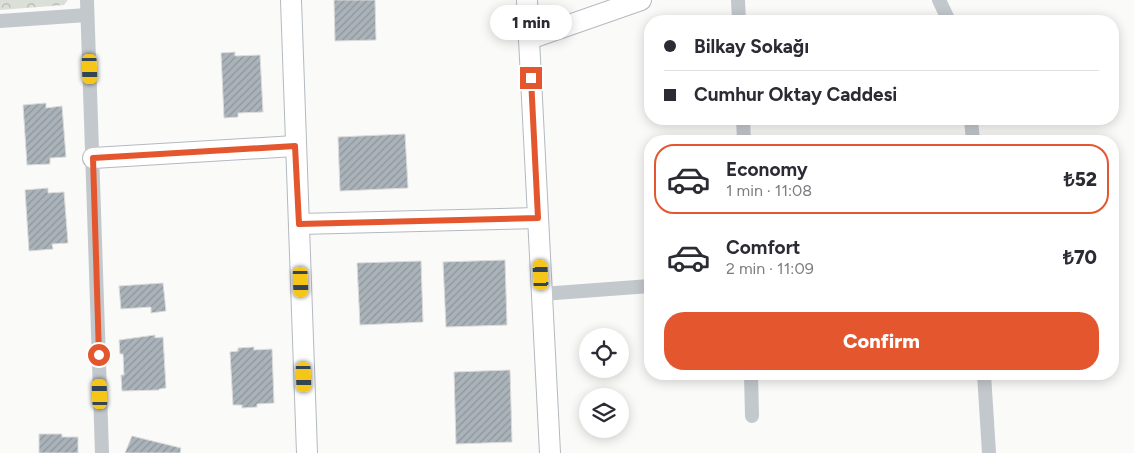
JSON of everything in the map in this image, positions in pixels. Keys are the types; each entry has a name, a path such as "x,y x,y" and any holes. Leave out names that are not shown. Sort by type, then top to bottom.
{"street":[{"path":"87,0 102,453"},
{"path":"291,0 306,453"},
{"path":"527,0 550,453"},
{"path":"529,39 641,0"},
{"path":"738,0 739,15"},
{"path":"939,0 946,15"},
{"path":"0,20 87,16"},
{"path":"93,158 295,146"},
{"path":"299,224 538,218"},
{"path":"542,294 644,286"},
{"path":"751,380 752,416"},
{"path":"984,380 989,453"}],"green space":[{"path":"0,0 68,0 64,5 0,10"}],"building":[{"path":"334,0 375,0 376,40 335,41"},
{"path":"235,52 235,56 260,55 263,112 238,113 238,117 224,118 221,53"},
{"path":"46,103 46,108 62,106 66,157 50,158 50,164 27,165 23,105"},
{"path":"405,134 408,188 340,191 338,137"},
{"path":"48,188 48,193 64,192 68,243 52,244 53,249 29,251 25,190"},
{"path":"505,260 507,325 446,327 443,262"},
{"path":"421,261 423,322 360,325 357,263"},
{"path":"163,283 166,311 151,313 151,307 121,309 119,286"},
{"path":"155,335 155,338 163,337 166,388 159,390 122,391 121,375 124,375 123,354 120,354 119,340"},
{"path":"254,347 254,350 272,349 274,403 257,404 257,407 242,408 242,405 233,405 230,352 238,351 238,348"},
{"path":"510,370 512,442 456,444 454,372"},
{"path":"39,434 62,434 62,437 78,437 78,453 39,453"},
{"path":"132,436 181,448 180,453 125,453"}],"route":[{"path":"99,355 93,158 295,146 299,224 538,218 531,78"}]}
